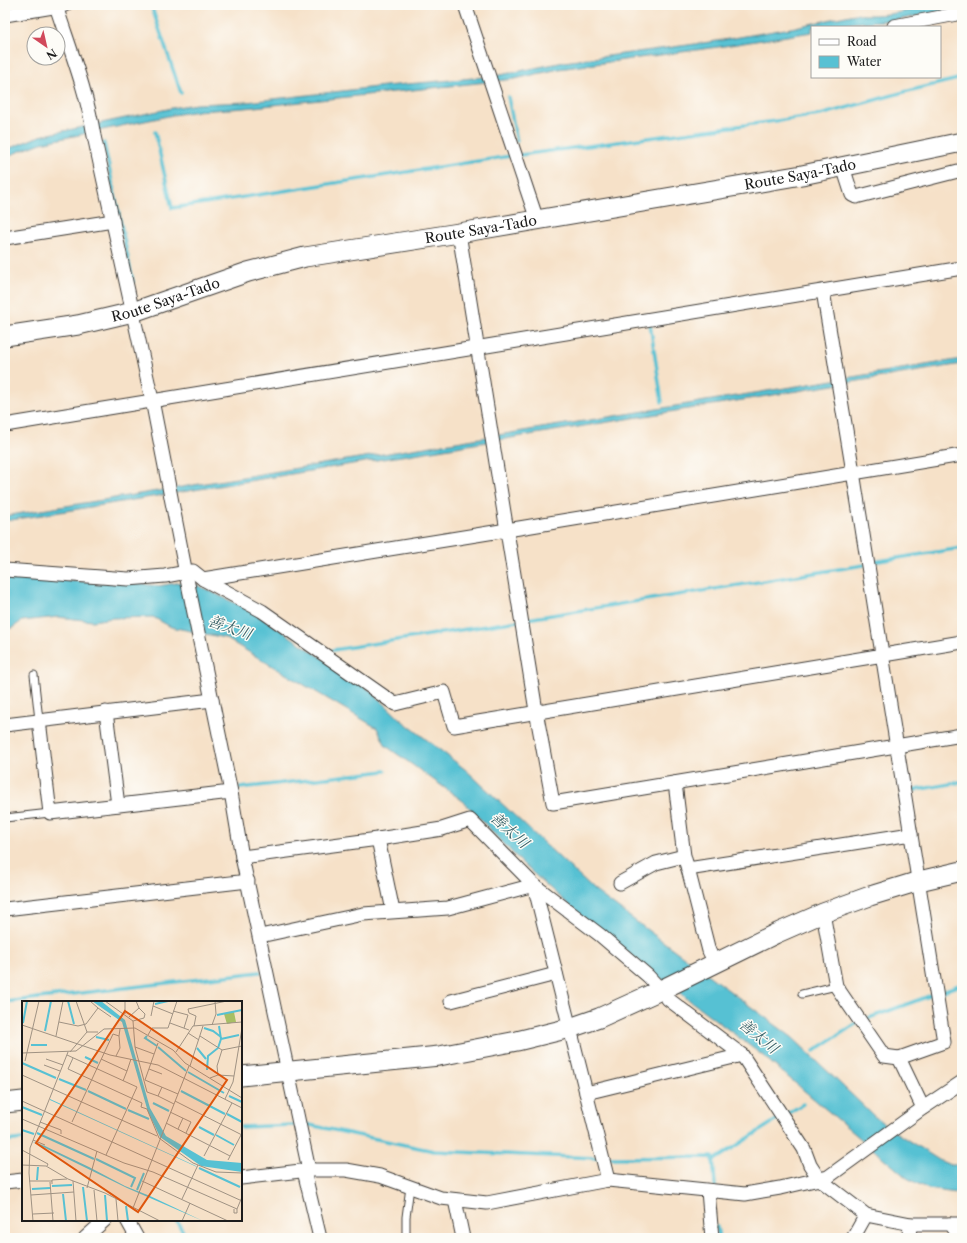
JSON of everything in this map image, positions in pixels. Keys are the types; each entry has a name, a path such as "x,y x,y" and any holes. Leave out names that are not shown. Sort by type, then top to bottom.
{"main road":[{"name":"Route Saya-Tado","path":"5,336 78,325 133,312 248,272 305,257 459,233 802,175 962,142"},
{"path":"242,1076 439,1056 517,1041 570,1028 600,1018 775,934 823,913 870,896 962,870"},
{"path":"5,1103 22,1101"}],"street":[{"path":"465,5 537,220"},
{"path":"5,14 16,8 60,6 83,88 152,400 186,576 231,792 242,857 289,1071 320,1238"},
{"path":"894,26 962,13"},
{"path":"843,167 852,196 856,197 962,170"},
{"path":"5,238 113,221"},
{"path":"459,233 536,711 553,803 962,735"},
{"path":"5,425 962,268"},
{"path":"823,291 944,1042 899,1058 884,1056 836,986 823,913"},
{"path":"203,579 962,455"},
{"path":"5,570 128,579 186,576 193,571 203,579 262,611 395,704 444,692 454,726 536,711 962,642"},
{"path":"5,725 212,700"},
{"path":"106,712 118,805"},
{"path":"39,720 50,813 231,792"},
{"path":"674,784 684,856 709,951 709,966"},
{"path":"242,857 424,832 442,829 470,820 534,885 600,935 663,989 668,999 742,1055 804,1149 810,1165 819,1179 866,1215 911,1224 956,1224 959,1238"},
{"path":"688,869 911,834"},
{"path":"378,839 393,911"},
{"path":"620,883 656,863 684,856"},
{"path":"5,909 248,881"},
{"path":"260,936 363,914 448,908 534,885"},
{"path":"534,885 608,1180"},
{"path":"451,1001 556,974"},
{"path":"586,1093 742,1055"},
{"path":"899,1058 923,1108"},
{"path":"242,1178 307,1171 346,1170 380,1176 441,1198 487,1203 608,1180 745,1194 828,1177 923,1108 962,1082"},
{"path":"5,1182 22,1180"},
{"path":"708,1191 712,1238"},
{"path":"456,1200 463,1238"},
{"path":"853,1238 866,1215"},
{"path":"85,1238 105,1221"},
{"path":"128,1221 137,1238"},
{"path":"908,1238 911,1224"}],"lane":[{"path":"34,675 39,720"},
{"path":"5,818 50,813"},
{"path":"802,994 836,986"},
{"path":"406,1238 406,1217 410,1187"}],"water":[{"path":"938,5 962,5 962,7 897,20 851,23 837,26 811,26 811,32 718,47 559,69 515,79 245,108 198,111 41,143 5,157 5,150 40,136 177,107 196,104 247,102 385,86 495,76 564,62 717,41 791,28 855,14 876,15"},
{"path":"962,359 962,364 5,521 5,516"},
{"name":"善太川","path":"5,578 158,586 182,582 193,583 258,615 371,691 400,719 466,770 595,891 793,1038 874,1116 892,1130 939,1160 950,1165 962,1165 962,1194 928,1189 907,1178 762,1055 579,914 525,866 463,801 386,746 377,728 225,638 171,627 153,617 113,618 92,621 58,617 22,621 12,628 5,629"}],"waterway":[{"path":"151,5 181,93"},
{"path":"520,155 820,115 962,78"},
{"path":"508,97 517,141"},
{"path":"155,132 172,208 511,156"},
{"path":"104,143 133,282"},
{"path":"650,324 662,402"},
{"path":"872,562 962,548"},
{"path":"527,619 864,565"},
{"path":"333,650 518,621"},
{"path":"240,788 385,771"},
{"path":"910,794 909,791 962,782"},
{"path":"5,1002 260,972"},
{"path":"943,991 962,984"},
{"path":"869,1018 932,995"},
{"path":"814,1051 857,1023"},
{"path":"787,1114 803,1104"},
{"path":"713,1161 778,1119"},
{"path":"305,1124 434,1151 597,1158"},
{"path":"242,1127 294,1125"},
{"path":"5,1141 22,1139"},
{"path":"607,1158 713,1157 715,1186"},
{"path":"177,1222 187,1238"},
{"path":"717,1227 719,1238"}]}
